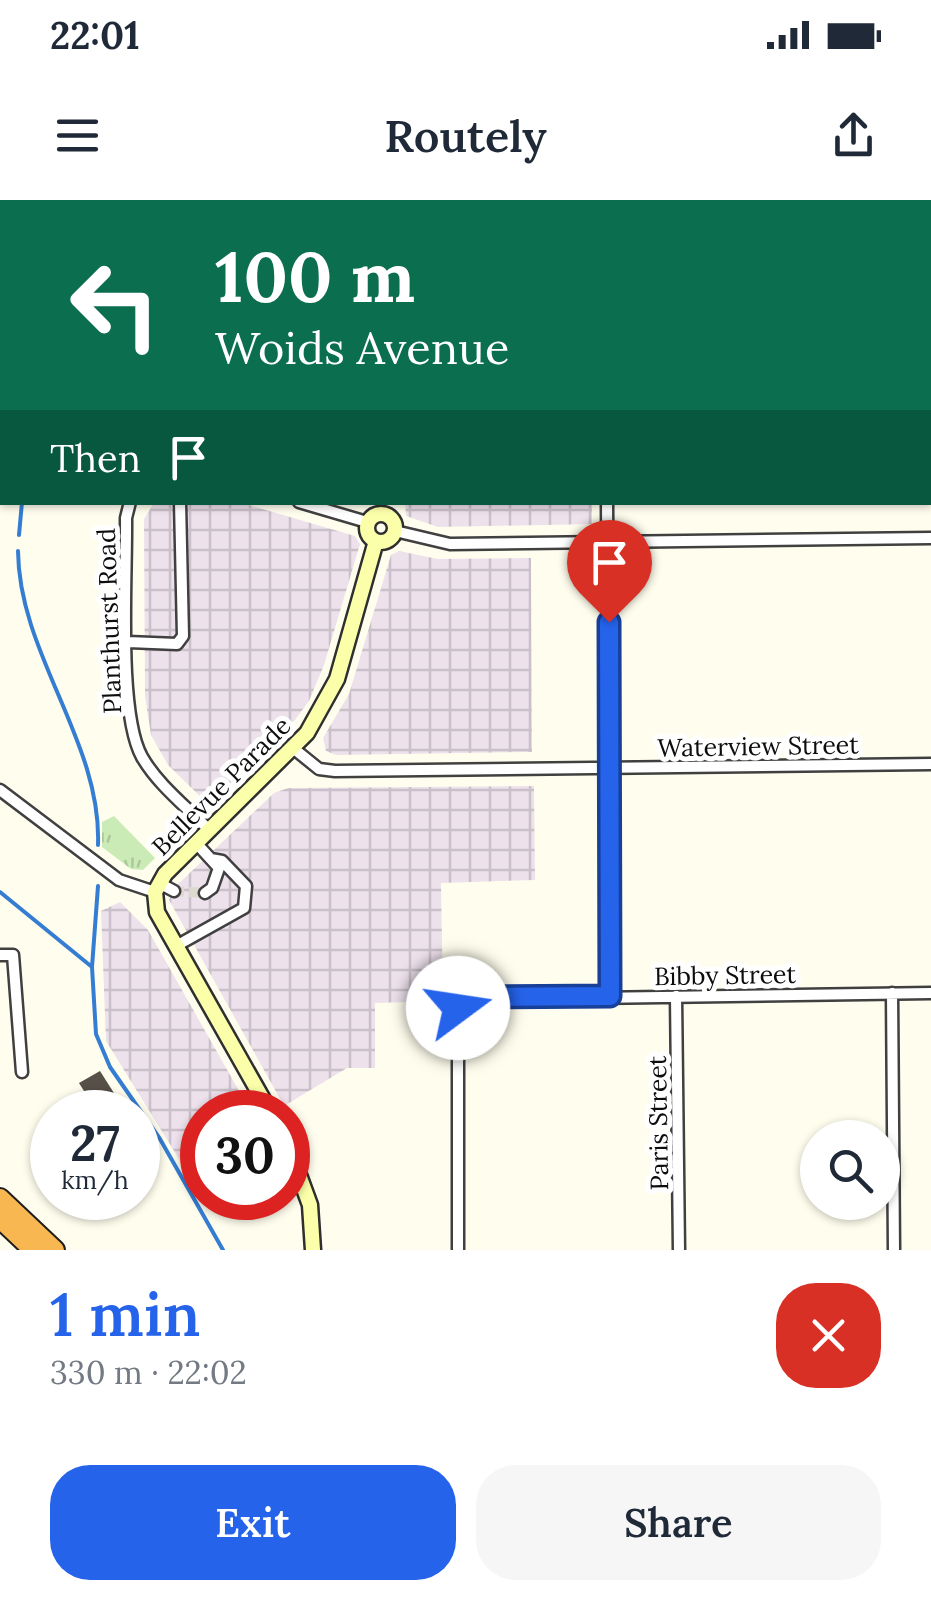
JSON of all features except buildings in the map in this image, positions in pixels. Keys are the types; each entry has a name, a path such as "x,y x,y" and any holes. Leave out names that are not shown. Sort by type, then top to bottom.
{"highway":[{"path":"0,1198 55,1250"},
{"path":"0,1219 33,1250"}],"street":[{"name":"Planthurst Road","path":"129,505 126,518 129,714 140,754 210,831"},
{"path":"128,642 177,644 184,636 180,505"},
{"path":"320,505 384,514 394,525 450,544 931,538"},
{"path":"375,513 367,533 376,541 388,540 394,525 394,505"},
{"path":"607,505 612,768 610,996"},
{"name":"Bellevue Parade","path":"157,887 294,748 324,706 337,679 376,541"},
{"name":"Waterview Street","path":"294,748 319,769 336,771 931,764"},
{"path":"0,790 119,880 174,891"},
{"path":"196,844 220,875 204,893"},
{"path":"176,946 244,908 246,886 222,861 211,859"},
{"path":"157,887 157,912 258,1090"},
{"path":"0,956 13,955 22,1072"},
{"name":"Bibby Street","path":"458,1250 461,1002 478,997 931,993"},
{"path":"892,994 894,1250"},
{"name":"Paris Street","path":"676,996 679,1250"},
{"path":"310,1205 313,1250"}],"shaded area":[{"path":"153,505 249,505 355,536 360,544 324,665 309,701 283,736 211,807 168,765 151,735 145,696 144,519"},
{"path":"405,505 592,505 592,524 438,527 406,516"},
{"path":"399,551 438,559 531,558 532,752 336,755 326,751 323,738 349,694 391,555"},
{"path":"534,786 535,880 441,883 443,1001 375,1003 375,1068 347,1068 310,1090 275,1090 169,900 174,888 274,793 288,788"},
{"path":"120,902 148,930 239,1090 180,1090 180,1161 160,1128 160,1090 136,1090 106,1041 101,911"}],"green space":[{"path":"114,816 155,858 143,870 131,869 102,847 102,822"}],"waterway":[{"path":"19,535 22,505"},
{"path":"18,551 31,626 87,770 96,807 98,845"},
{"path":"98,886 92,967 96,1034 110,1067 160,1139 223,1250"},
{"path":"0,892 92,967"}],"tunnel":[{"path":"174,891 205,893"}],"route":[{"path":"458,1008 462,1000 478,997 610,996 609,622"}]}
